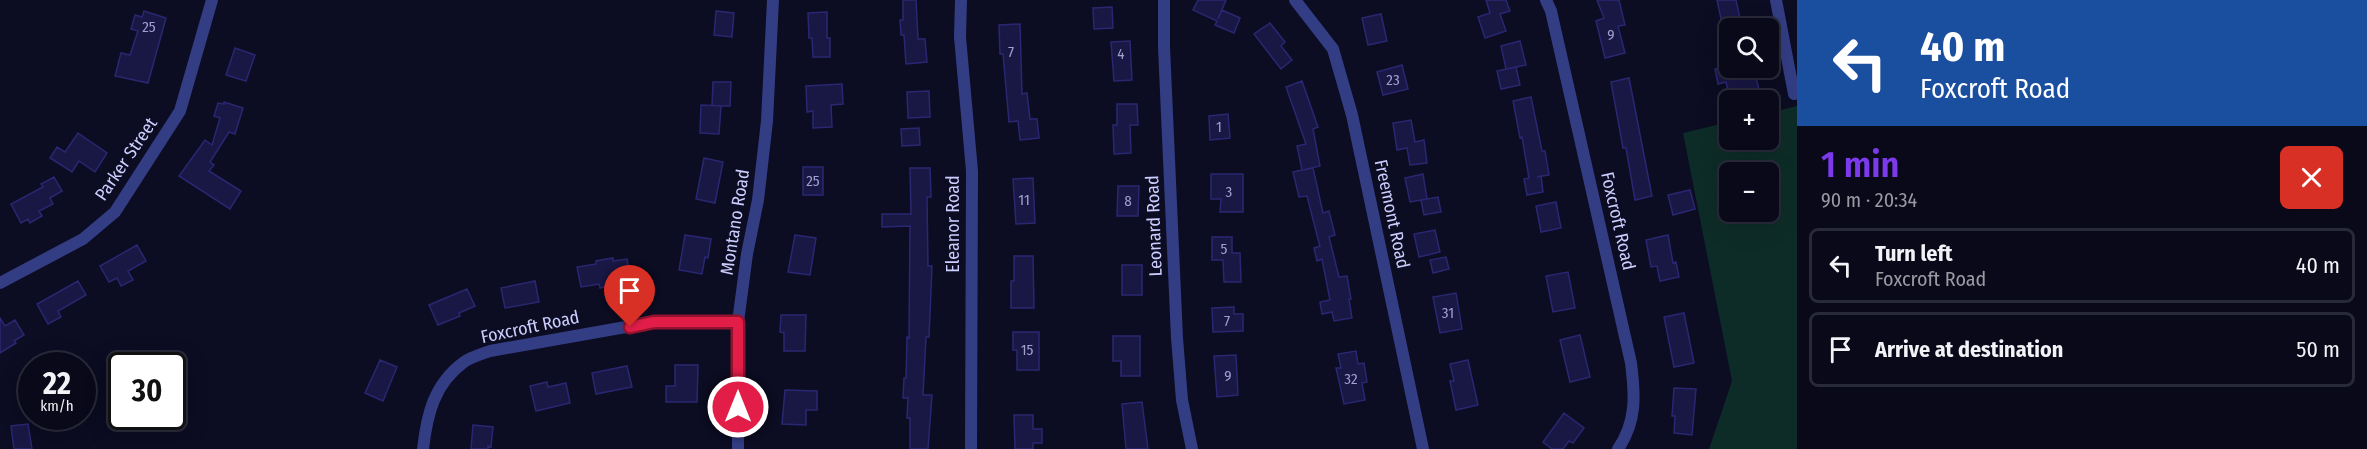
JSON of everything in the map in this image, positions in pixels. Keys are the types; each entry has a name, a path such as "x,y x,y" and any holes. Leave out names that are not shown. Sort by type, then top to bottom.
{"street":[{"name":"Parker Street","path":"0,283 83,239 115,212 180,111 212,0"},
{"name":"Montano Road","path":"738,449 738,322 747,254 758,200 767,121 769,42 773,0"},
{"name":"Eleanor Road","path":"961,0 960,37 972,171 970,449"},
{"name":"Leonard Road","path":"1164,0 1177,338 1182,400 1192,449"},
{"name":"Freemont Road","path":"1295,0 1333,49 1352,115 1423,449"},
{"name":"Foxcroft Road","path":"1546,0 1551,12 1578,127 1631,363 1635,395 1628,434 1618,449"},
{"path":"1776,0 1794,94"},
{"name":"Foxcroft Road","path":"423,449 426,424 440,386 465,362 490,351 654,322 738,322"}],"green space":[{"path":"1797,106 1797,449 1709,449 1732,381 1683,133 1719,124 1719,150 1779,150 1779,110"}],"building":[{"path":"903,0 916,0 918,39 925,39 927,62 906,64 904,35 901,35 900,20 903,20"},
{"path":"1198,0 1226,0 1218,19 1222,10 1240,18 1234,33 1215,25 1217,21 1193,10"},
{"path":"1486,0 1506,0 1510,11 1500,14 1506,31 1485,38 1478,17 1490,13"},
{"path":"1597,0 1619,0 1625,25 1618,26 1625,53 1605,58 1596,21 1604,18"},
{"path":"1717,0 1736,0 1740,18 1721,18"},
{"path":"1112,7 1113,28 1094,29 1093,8"},
{"path":"144,11 166,18 148,83 115,76 121,53 130,55 138,31 131,29 135,15 142,17"},
{"path":"716,11 734,13 732,37 714,35"},
{"path":"827,12 830,57 813,57 812,38 809,38 808,13"},
{"path":"1381,14 1387,41 1368,45 1362,18"},
{"path":"1270,23 1285,42 1281,46 1292,60 1281,69 1254,34"},
{"path":"1020,24 1022,94 1027,93 1030,119 1037,119 1039,138 1020,140 1018,121 1009,122 1003,54 1000,54 999,25"},
{"path":"1130,41 1132,80 1114,81 1111,42"},
{"path":"1520,41 1526,65 1506,69 1501,46"},
{"path":"235,48 255,55 246,81 226,75"},
{"path":"1402,65 1408,89 1383,95 1377,72"},
{"path":"1516,67 1520,85 1501,89 1497,71"},
{"path":"1719,68 1719,78 1756,78 1759,90 1728,90 1726,82 1718,84 1715,69"},
{"path":"1629,78 1652,196 1635,200 1611,82"},
{"path":"1302,81 1318,127 1313,129 1320,166 1303,170 1313,168 1323,213 1329,211 1335,235 1329,237 1339,277 1347,276 1352,318 1334,321 1332,312 1322,314 1320,302 1330,300 1322,259 1317,261 1314,248 1320,246 1307,196 1299,197 1293,172 1302,170 1297,146 1306,144 1286,87"},
{"path":"713,82 731,82 730,106 712,106"},
{"path":"842,84 843,104 831,105 832,127 813,128 813,111 807,112 806,86"},
{"path":"929,91 930,117 908,118 907,92"},
{"path":"1531,97 1549,175 1541,176 1543,192 1527,195 1524,179 1529,178 1513,101"},
{"path":"224,102 243,108 235,134 229,132 210,162 214,165 209,171 241,191 230,209 179,176 205,140 212,145 220,118 214,116 218,103 224,104"},
{"path":"1117,104 1137,104 1138,125 1130,125 1131,153 1114,154 1113,125 1117,125"},
{"path":"701,105 721,106 719,134 700,133"},
{"path":"1228,114 1230,138 1210,140 1209,116"},
{"path":"1411,120 1415,142 1424,140 1427,163 1410,165 1407,148 1397,150 1393,123"},
{"path":"919,128 920,145 902,146 901,129"},
{"path":"78,133 107,153 95,172 79,161 72,172 50,158 57,147 65,152"},
{"path":"704,158 723,162 715,203 696,199"},
{"path":"803,167 823,167 823,195 803,195"},
{"path":"910,168 930,168 931,197 927,197 928,266 932,266 929,337 926,337 923,395 932,395 928,449 910,449 908,398 903,398 907,337 909,338 910,226 882,227 882,214 911,214"},
{"path":"1211,174 1243,174 1243,212 1220,212 1221,199 1211,199"},
{"path":"1423,174 1427,199 1410,202 1405,178"},
{"path":"54,177 62,191 50,198 53,204 39,211 42,216 30,223 28,219 21,223 11,204 43,187 41,184"},
{"path":"1033,178 1035,223 1016,224 1013,179"},
{"path":"1118,186 1139,186 1138,216 1117,216"},
{"path":"1690,190 1695,209 1673,215 1668,195"},
{"path":"1438,197 1441,212 1424,215 1421,200"},
{"path":"1556,202 1561,228 1541,232 1536,206"},
{"path":"1435,230 1440,252 1419,257 1414,234"},
{"path":"685,235 711,239 708,258 705,257 702,274 679,270"},
{"path":"795,235 816,238 810,275 788,272"},
{"path":"1668,235 1673,263 1676,262 1679,277 1660,281 1657,266 1651,267 1646,240"},
{"path":"1212,237 1232,237 1232,253 1240,253 1241,282 1224,282 1223,260 1212,260"},
{"path":"137,245 146,261 128,271 133,280 121,286 117,278 109,282 100,266"},
{"path":"1014,256 1033,256 1034,308 1011,308"},
{"path":"1446,257 1449,269 1433,273 1430,260"},
{"path":"613,258 613,261 627,259 631,279 600,288 599,284 581,287 577,267"},
{"path":"1122,265 1142,265 1142,295 1122,295"},
{"path":"1568,272 1575,308 1553,312 1546,276"},
{"path":"78,281 86,295 58,311 61,317 48,324 37,304"},
{"path":"535,281 539,302 505,308 501,288"},
{"path":"467,289 475,306 459,313 460,316 438,325 429,305"},
{"path":"1456,293 1462,329 1440,333 1433,297"},
{"path":"1234,307 1234,314 1243,314 1243,331 1213,332 1212,308"},
{"path":"1684,313 1694,363 1674,367 1664,317"},
{"path":"781,315 806,315 805,351 784,351 784,333 780,332"},
{"path":"0,318 5,326 15,320 24,335 0,353"},
{"path":"1013,332 1039,332 1039,370 1017,370 1017,350 1013,350"},
{"path":"1580,335 1590,377 1570,382 1560,340"},
{"path":"1113,336 1140,336 1140,376 1121,376 1121,361 1113,361"},
{"path":"1356,351 1358,364 1364,363 1367,382 1362,383 1365,400 1344,404 1336,368 1341,368 1338,354"},
{"path":"1236,355 1238,395 1217,397 1214,356"},
{"path":"380,360 397,367 383,401 365,393"},
{"path":"1468,360 1478,405 1456,410 1450,381 1454,381 1450,364"},
{"path":"675,365 698,365 697,402 666,402 666,386 675,386"},
{"path":"627,366 632,387 596,394 592,373"},
{"path":"547,382 548,387 566,383 570,403 536,411 530,386"},
{"path":"1674,388 1696,389 1692,435 1674,433 1675,416 1672,416"},
{"path":"785,390 817,391 817,410 806,410 806,425 782,424"},
{"path":"1142,402 1148,449 1126,449 1122,404"},
{"path":"1564,413 1584,428 1573,443 1569,441 1563,449 1552,449 1543,442"},
{"path":"1014,415 1033,415 1033,429 1042,429 1042,443 1033,443 1033,449 1015,449"},
{"path":"18,425 18,430 29,430 32,449 14,449 11,426"},
{"path":"473,425 493,427 491,447 471,449"}],"route":[{"path":"630,327 654,322 738,322 738,407"}]}
